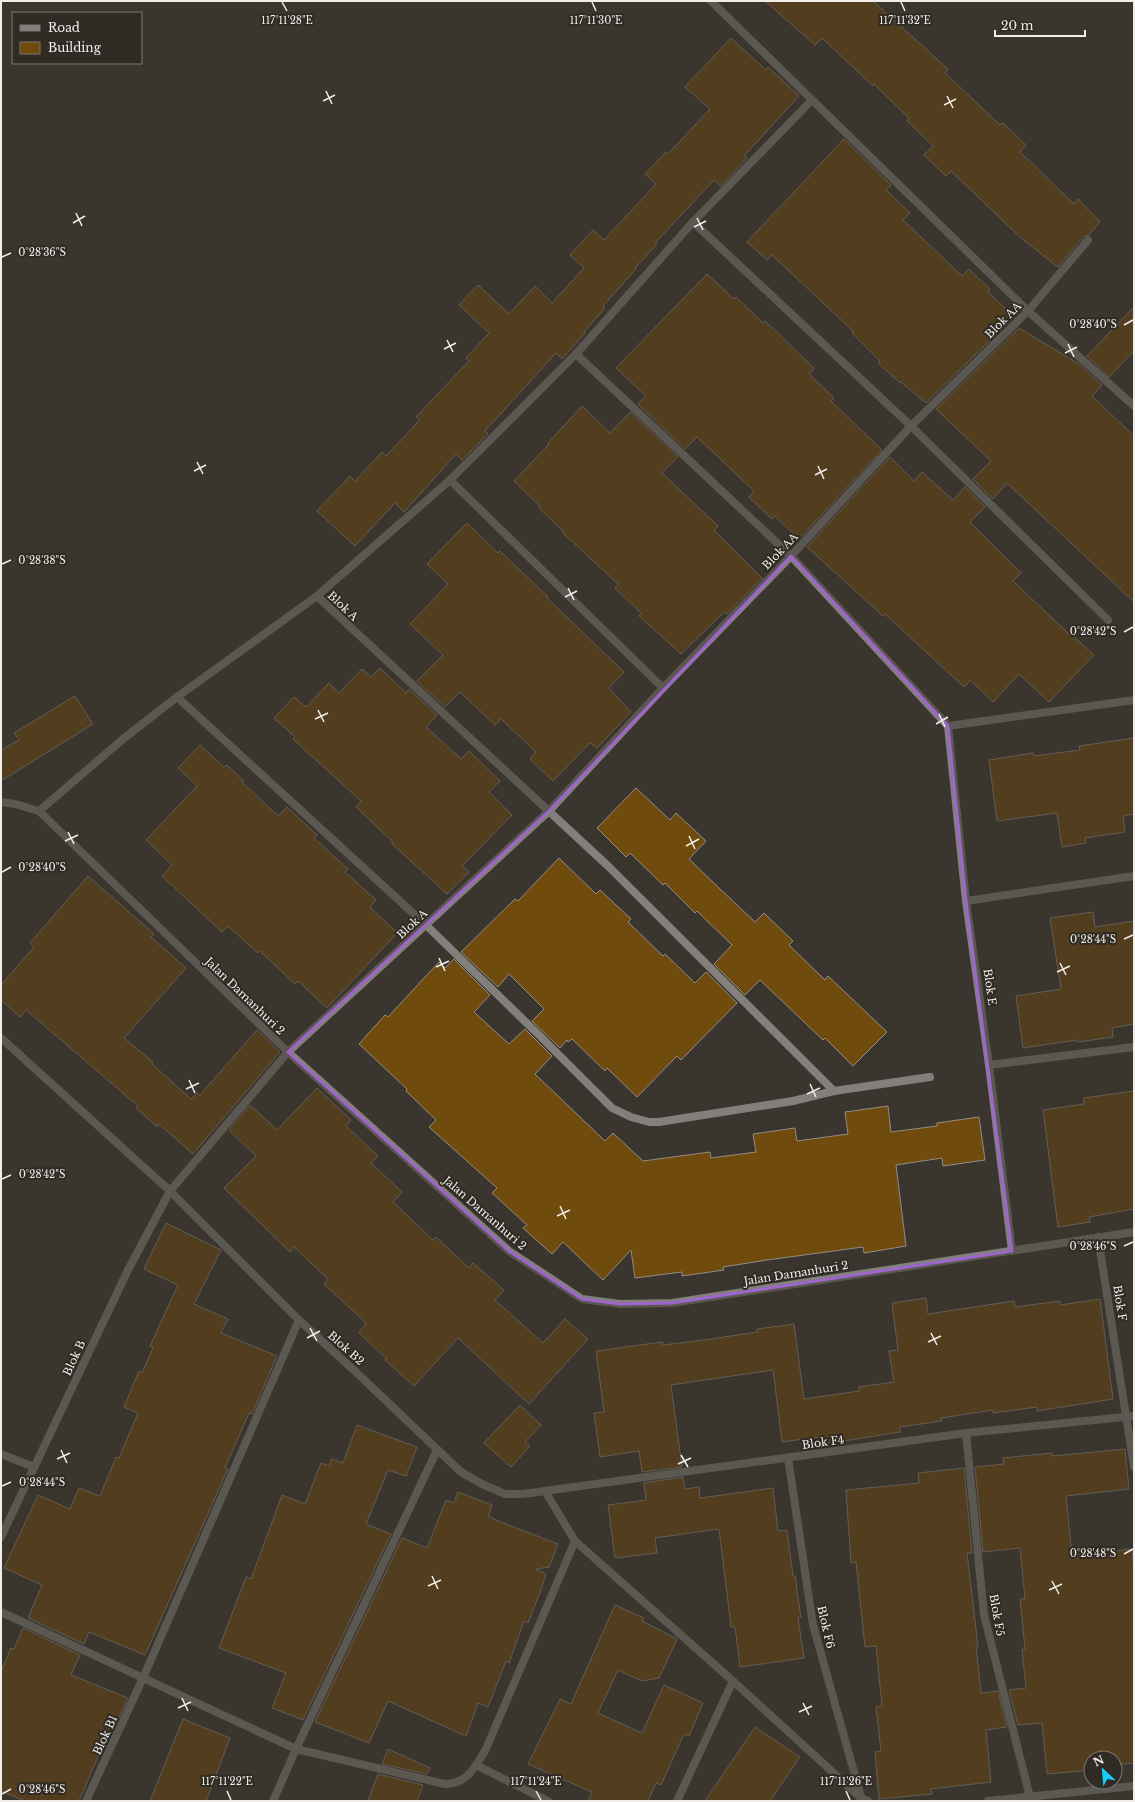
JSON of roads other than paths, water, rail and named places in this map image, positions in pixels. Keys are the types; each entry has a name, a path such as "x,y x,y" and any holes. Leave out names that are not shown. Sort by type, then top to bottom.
{"street":[{"path":"711,1 1028,311 1134,406"},
{"path":"39,811 123,739 316,596 450,480 576,354 692,222 812,100"},
{"path":"692,222 911,426 1108,620"},
{"name":"Blok AA","path":"663,688 791,556 911,426 1028,311 1088,240"},
{"path":"576,354 791,556 948,726 1134,700"},
{"path":"450,480 663,688"},
{"name":"Blok A","path":"316,596 549,811"},
{"name":"Blok A","path":"170,1191 288,1052 549,811 663,688"},
{"path":"177,698 426,926 612,1108 631,1117 649,1122 659,1122 793,1101 834,1091 930,1077"},
{"name":"Blok E","path":"948,726 966,901 989,1065 1012,1251"},
{"name":"Jalan Damanhuri 2","path":"1,802 15,804 39,811 288,1052 509,1251 582,1299 620,1304 672,1303 1134,1232"},
{"path":"549,811 608,866 834,1091"},
{"path":"966,901 1134,876"},
{"name":"Blok B2","path":"1,1038 170,1191 299,1320 461,1472 482,1484 505,1494 524,1494"},
{"path":"989,1065 1134,1047"},
{"name":"Blok B","path":"1,1537 128,1270 170,1191"},
{"name":"Blok F","path":"1098,1237 1130,1417 1134,1467"},
{"name":"Blok B1","path":"86,1801 143,1678 299,1320"},
{"name":"Blok F4","path":"524,1494 966,1432 1130,1417"},
{"name":"Blok F5","path":"966,1432 984,1615 1030,1797"},
{"path":"273,1801 296,1748 437,1450"},
{"path":"1,1454 34,1467"},
{"name":"Blok F6","path":"788,1458 813,1625 864,1799"},
{"path":"545,1491 574,1541 864,1799"},
{"path":"1,1612 296,1748 445,1784 455,1784 464,1778 485,1751 574,1541"},
{"path":"677,1801 733,1681"},
{"path":"476,1764 548,1801"},
{"path":"988,1801 1134,1786"}]}
